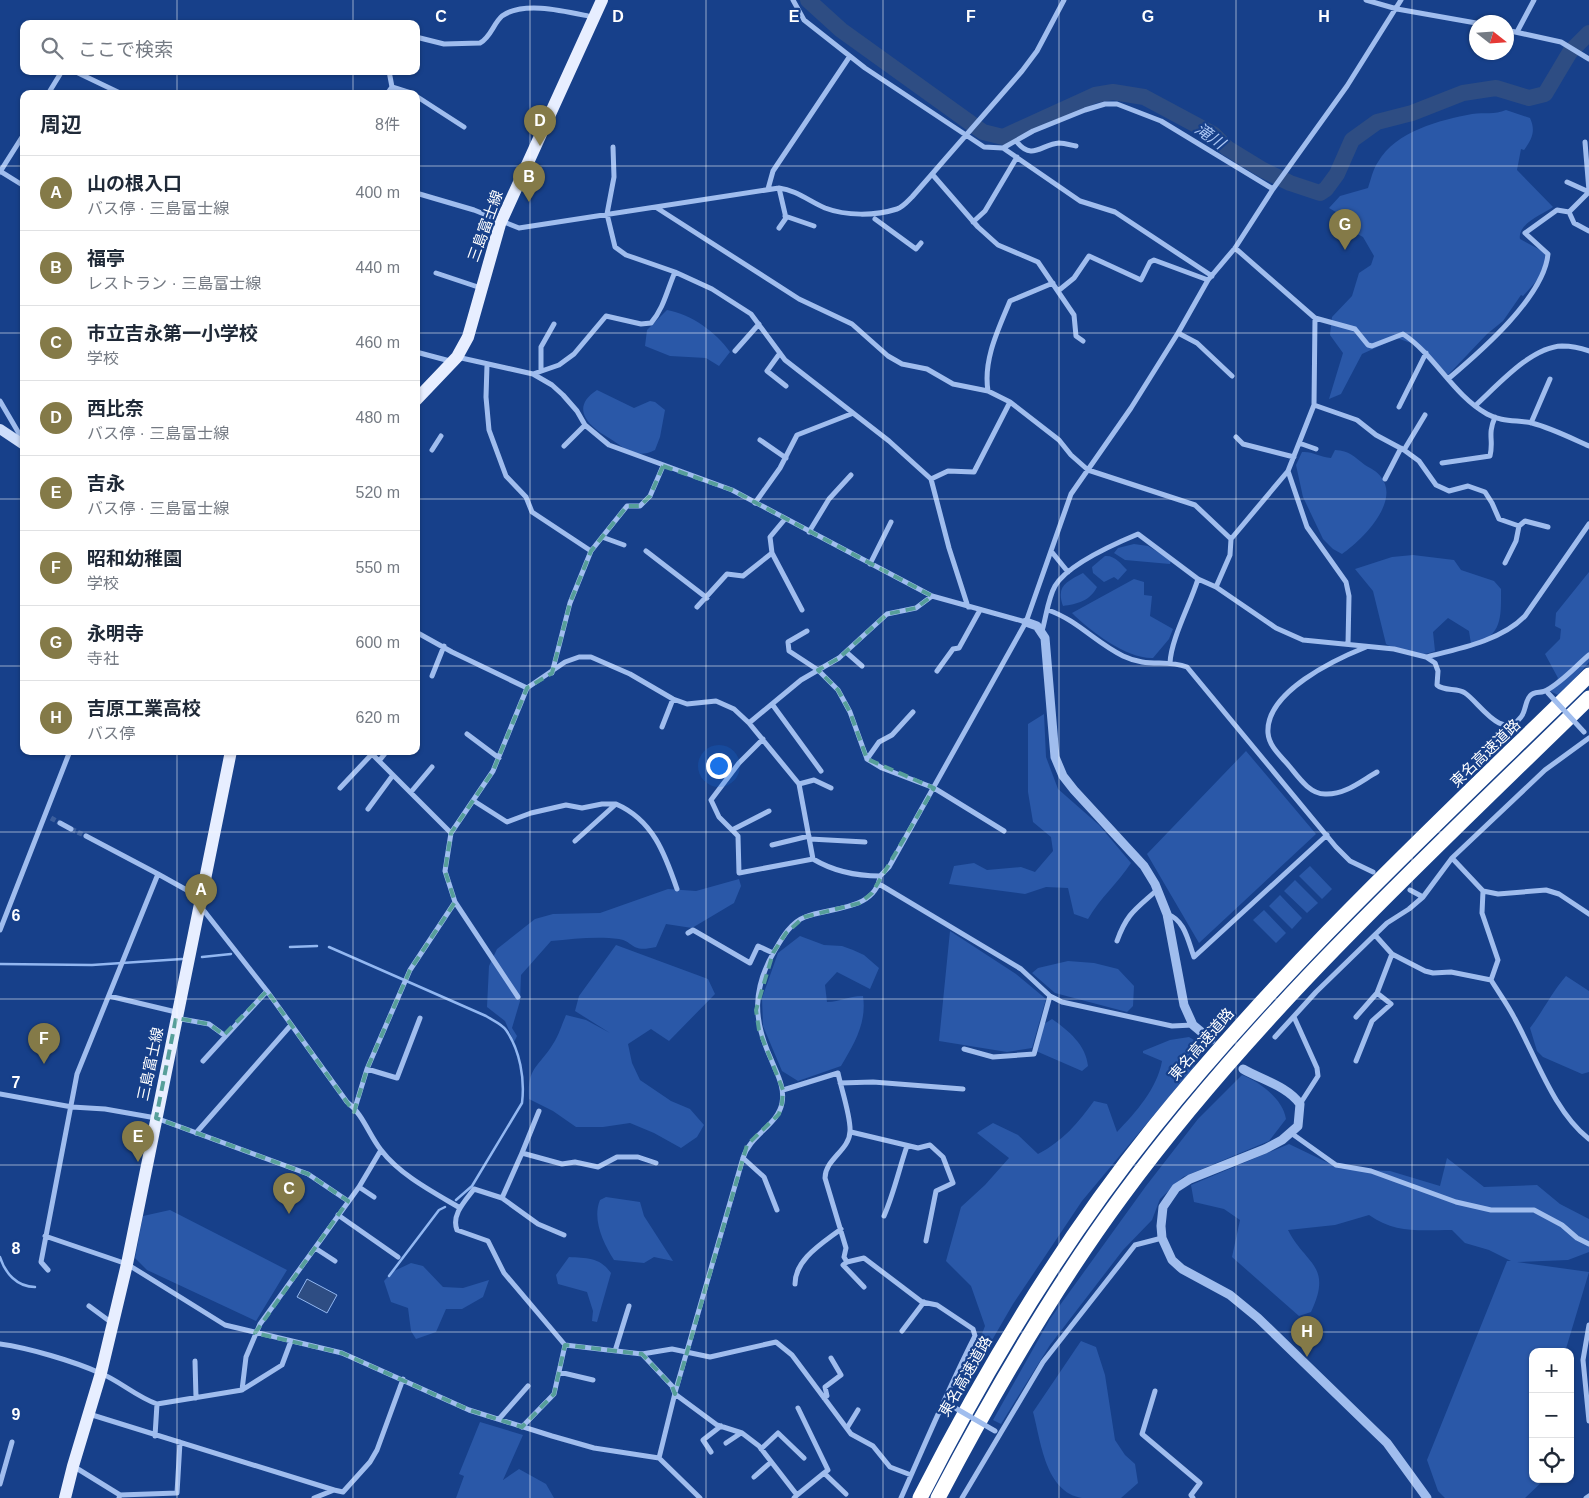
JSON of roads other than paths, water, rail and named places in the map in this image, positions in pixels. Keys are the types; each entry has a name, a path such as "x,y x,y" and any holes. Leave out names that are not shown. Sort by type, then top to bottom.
{"highway":[{"name":"東名高速道路","path":"920,1498 950,1438 1033,1296 1102,1195 1153,1128 1220,1047 1279,982 1589,675"},
{"path":"938,1498 971,1435 1060,1285 1122,1196 1157,1151 1228,1066 1296,990 1410,873 1589,698"}],"main road":[{"name":"三島富士線","path":"420,396 455,359 468,337 502,221 602,0"},
{"path":"0,429 20,442"},
{"name":"三島富士線","path":"65,1498 101,1373 128,1264 176,1015 230,755"}],"street":[{"path":"793,0 804,20 850,56 984,147 1003,148 1017,142 1033,131 1085,110 1106,104 1116,104 1161,121 1272,189"},
{"path":"420,194 465,207 519,228 779,188 790,190 827,208 848,214 876,213 899,208 932,174 1037,51 1064,0"},
{"path":"1366,0 1397,9 1469,22"},
{"path":"659,1458 675,1394 742,1158 747,1145 779,1114 783,1090 759,1030 756,1010 762,984 773,953 786,933 804,917 860,904 879,884 880,876 889,867 1026,622 1071,494 1178,333 1210,278 1235,248 1272,189 1347,86 1397,9 1400,0"},
{"path":"1518,32 1534,0"},
{"path":"420,38 444,44 480,43 485,41 501,16 514,8 549,7 594,18"},
{"path":"1514,31 1561,42 1587,58"},
{"path":"768,189 772,171 850,56"},
{"path":"50,90 60,75"},
{"path":"82,75 114,90"},
{"path":"390,75 392,87 390,90"},
{"path":"392,87 401,90"},
{"path":"420,98 464,128"},
{"path":"20,140 0,172 20,184"},
{"path":"1017,142 1021,147 1035,152 1059,143 1076,146"},
{"path":"1569,212 1589,191 1585,142"},
{"path":"612,147 614,177 607,214 615,247 626,255 675,272 720,294 751,314 785,360 851,414 889,441 931,479 949,548 968,607"},
{"path":"1003,148 1080,201 1115,212 1210,278"},
{"path":"973,222 985,211 1017,157"},
{"path":"932,174 973,222 998,245 1038,262 1074,315 1076,336 1083,341"},
{"path":"1567,182 1589,191"},
{"path":"779,188 786,218 779,228"},
{"path":"657,208 799,299 852,324 888,356 902,364 927,369 953,384 988,391 1010,402 1059,440 1070,455 1088,470 1195,505 1231,539"},
{"path":"1448,379 1479,353 1524,304 1540,277 1548,254 1525,233 1557,210 1569,212"},
{"path":"1569,212 1574,223 1589,231"},
{"path":"785,216 814,226"},
{"path":"875,219 916,249 921,242"},
{"path":"1235,248 1315,318 1355,329 1368,345 1372,346 1403,334 1426,353 1448,379 1476,405 1496,417 1531,423 1589,446"},
{"path":"1058,290 1074,278 1088,256 1142,280 1150,262 1154,260 1210,278"},
{"path":"533,374 559,364 574,354 606,316 641,324 651,323 661,311 666,291 675,272"},
{"path":"436,273 482,288"},
{"path":"988,391 986,376 994,340 1010,301 1052,283"},
{"path":"1216,587 1230,555 1231,539 1288,471 1314,405 1315,318"},
{"path":"541,371 541,348 554,324"},
{"path":"735,351 759,324"},
{"path":"1178,333 1196,343 1232,376"},
{"path":"1476,405 1517,368 1539,352 1561,346 1589,351"},
{"path":"420,353 533,374 564,395 585,425 609,445 732,490 932,596 1037,626 1042,632 1048,658 1051,733 1055,757 1063,776 1074,790 1144,866 1167,914 1184,1005 1192,1025 1211,1040"},
{"path":"780,353 767,371 786,386"},
{"path":"1399,407 1426,353"},
{"path":"487,365 486,397 489,430 506,476 526,497 532,512 591,551"},
{"path":"1531,423 1550,379"},
{"path":"0,400 20,437"},
{"path":"931,479 948,470 974,472 1010,402"},
{"path":"1314,405 1357,420 1376,435 1402,449 1419,461 1436,485 1450,491 1468,486 1484,492 1492,503 1499,519 1519,526"},
{"path":"755,502 786,458 797,435 851,414"},
{"path":"1385,480 1402,449 1425,415"},
{"path":"1442,463 1490,456 1492,445 1489,432 1496,417"},
{"path":"564,446 585,425"},
{"path":"432,450 442,436"},
{"path":"1236,437 1243,444 1294,456"},
{"path":"760,440 786,458"},
{"path":"1299,444 1316,449"},
{"path":"552,673 570,603 591,551 627,506 640,506 650,496 663,466"},
{"path":"1288,471 1307,527 1346,582 1349,596 1348,644"},
{"path":"809,532 829,499 838,492 851,476"},
{"path":"784,519 770,538 772,553 802,610"},
{"path":"1506,563 1516,541 1519,526 1525,521 1548,527"},
{"path":"870,564 891,522"},
{"path":"1426,657 1452,651 1516,625 1525,616 1589,524"},
{"path":"1042,632 1054,586 1068,572 1116,543 1138,534 1198,579 1216,587 1276,628 1303,640 1394,649 1426,657 1435,663 1438,671 1436,685 1442,689 1463,691 1486,714 1500,723 1513,724 1521,717 1529,696 1534,692 1547,692 1589,655"},
{"path":"602,537 624,545"},
{"path":"646,551 707,598"},
{"path":"1051,551 1068,572"},
{"path":"697,608 727,574 743,576 772,553"},
{"path":"1170,663 1171,648 1179,632 1198,579"},
{"path":"749,723 801,680 846,652 887,614 916,608 932,596"},
{"path":"937,671 952,649 959,648 980,610"},
{"path":"1048,610 1072,620 1125,657 1153,665 1170,663 1187,667 1350,861 1373,872"},
{"path":"807,631 788,642 789,651 818,670 838,690 846,705 867,759 882,768 934,788 1004,831"},
{"path":"420,634 527,688"},
{"path":"432,676 444,646"},
{"path":"1366,646 1330,662 1293,688 1278,704 1270,720 1268,732 1271,744 1307,787 1324,794 1344,791 1377,772"},
{"path":"846,652 862,666"},
{"path":"518,998 455,902 445,871 451,833 494,771 527,688 552,673 564,662 591,657 630,674 673,699 687,704 716,701 734,708 763,739 799,784 813,859"},
{"path":"1275,1038 1316,992 1386,923 1409,909 1423,897 1452,858 1545,770 1589,738 1547,692"},
{"path":"662,727 673,699"},
{"path":"772,704 821,771"},
{"path":"867,759 879,742 892,735 913,712"},
{"path":"467,734 499,758"},
{"path":"763,739 739,762 710,800 719,817 738,836 738,873 813,859 827,867 864,876 880,876"},
{"path":"0,930 68,755"},
{"path":"340,788 369,755"},
{"path":"373,755 451,833"},
{"path":"379,761 384,755"},
{"path":"412,792 432,767"},
{"path":"368,809 393,775"},
{"path":"799,784 814,780 830,788"},
{"path":"474,801 506,822 531,813 566,805 582,808 602,804 616,804 632,811 653,832 665,854 677,890"},
{"path":"575,841 616,804"},
{"path":"732,830 769,811"},
{"path":"45,815 51,818"},
{"path":"60,823 71,829"},
{"path":"1167,914 1176,917 1182,924 1194,957 1327,835"},
{"path":"86,836 158,874 200,902 347,1102 355,1108 381,1150 397,1166 460,1208"},
{"path":"772,845 809,838 865,842"},
{"path":"1452,858 1483,891 1498,894 1546,890 1560,894 1589,914"},
{"path":"48,1270 41,1262 77,1074 158,874"},
{"path":"879,884 1021,969 1050,996 1069,1004 1172,1026 1192,1025"},
{"path":"1118,941 1124,922 1131,912 1157,890"},
{"path":"1410,890 1423,897"},
{"path":"1483,891 1482,913 1498,960 1491,980"},
{"path":"355,1108 367,1069 407,975 455,902"},
{"path":"688,934 693,930 750,963 758,946 773,953"},
{"path":"1375,935 1392,954 1425,971 1434,973 1451,972 1491,980 1515,1018 1528,1047 1571,1121 1589,1139"},
{"path":"1356,1016 1377,993 1392,954"},
{"path":"203,1061 224,1035 267,991"},
{"path":"1356,1061 1372,1021 1391,1004 1377,993"},
{"path":"109,996 209,1024 224,1035"},
{"path":"964,1050 993,1057 1034,1054 1050,996"},
{"path":"1294,1017 1317,1068 1318,1076 1300,1104 1298,1126 1292,1133 1266,1149 1190,1179 1176,1188 1163,1207 1162,1238 1172,1260 1182,1269 1230,1295 1258,1318 1387,1443 1427,1498"},
{"path":"367,1069 397,1078 420,1018"},
{"path":"196,1133 291,1025"},
{"path":"1243,1068 1266,1082 1291,1092 1300,1104"},
{"path":"783,1090 838,1073 851,1132 845,1145 825,1168 824,1178 841,1229 846,1248 844,1257 847,1262"},
{"path":"840,1083 872,1082 964,1088"},
{"path":"0,1094 72,1107 105,1109 156,1118 308,1174 348,1201"},
{"path":"502,1198 540,1111"},
{"path":"851,1132 918,1148 930,1145 942,1157 953,1183 936,1191 926,1241"},
{"path":"1292,1133 1336,1165 1372,1171 1456,1202 1490,1210 1534,1210 1562,1225 1577,1238 1589,1244"},
{"path":"884,1216 893,1195 895,1181 907,1146"},
{"path":"242,1390 246,1357 256,1333 359,1187 381,1150"},
{"path":"522,1153 562,1164 575,1162 598,1167 617,1157 638,1157 656,1163"},
{"path":"742,1158 764,1178 777,1210"},
{"path":"359,1187 374,1197"},
{"path":"564,1235 538,1224 502,1198 474,1189 460,1208 454,1223 456,1230 488,1241 504,1273 565,1345 642,1354 672,1349 710,1357 776,1342 792,1355 851,1434 873,1446 890,1467 911,1475"},
{"path":"338,1215 398,1257"},
{"path":"795,1284 795,1274 800,1266 811,1253 841,1229"},
{"path":"45,1236 128,1264 225,1324 342,1353 469,1410 522,1427 594,1448 659,1458 700,1498"},
{"path":"962,1498 998,1432 1043,1362 1135,1245 1162,1238"},
{"path":"315,1248 335,1261"},
{"path":"864,1287 843,1265 847,1262 864,1258 924,1302 937,1305 973,1329 975,1336 960,1363 947,1404 901,1498"},
{"path":"902,1331 924,1302"},
{"path":"88,1306 113,1324"},
{"path":"615,1351 629,1306"},
{"path":"1589,1325 1583,1360 1589,1421"},
{"path":"0,1344 20,1348 101,1373 139,1397 157,1404 242,1390 282,1365 291,1341"},
{"path":"522,1427 554,1394 565,1345"},
{"path":"642,1354 672,1386 675,1394 721,1426 741,1433 761,1449 796,1497 828,1470 798,1408"},
{"path":"824,1398 827,1396 825,1387 841,1376 831,1358"},
{"path":"195,1361 196,1398"},
{"path":"559,1372 593,1380"},
{"path":"89,1414 334,1490 344,1495 377,1450 403,1379"},
{"path":"499,1419 528,1386"},
{"path":"1155,1391 1142,1434 1200,1483 1191,1495 1193,1498"},
{"path":"155,1436 157,1404"},
{"path":"947,1404 998,1432"},
{"path":"847,1428 858,1410"},
{"path":"711,1452 703,1440 721,1426"},
{"path":"726,1443 741,1433"},
{"path":"761,1449 778,1433 804,1458"},
{"path":"0,1484 12,1442"},
{"path":"73,1466 119,1496 177,1493 180,1442"},
{"path":"754,1477 772,1462"},
{"path":"824,1473 846,1494"},
{"path":"314,1498 334,1490"}],"waterway":[{"name":"滝川","path":"808,0 841,30 983,132 1003,137 1095,95 1113,92 1144,97 1213,134 1227,148 1263,170 1290,183 1320,193 1326,189 1337,174 1352,140 1377,122 1412,113 1463,93 1496,88 1529,98 1545,94 1570,52 1589,33"},
{"path":"290,947 317,946"},
{"path":"329,947 486,1016 502,1026 511,1038 518,1056 522,1075 522,1103 472,1186 456,1200"},
{"path":"202,957 231,954"},
{"path":"0,964 92,965 182,959"},
{"path":"389,1276 439,1210 445,1207"},
{"path":"0,1257 9,1274 17,1282 35,1287"}],"tunnel":[{"path":"51,818 60,823"},
{"path":"71,829 86,836"}],"place":[{"name":"西比奈","path":"540,146"},
{"name":"福亭","path":"529,202"},
{"name":"永明寺","path":"1345,250"},
{"name":"山の根入口","path":"201,915"},
{"name":"昭和幼稚園","path":"44,1064"},
{"name":"吉永","path":"138,1162"},
{"name":"市立吉永第一小学校","path":"289,1214"},
{"name":"吉原工業高校","path":"1307,1357"}]}
